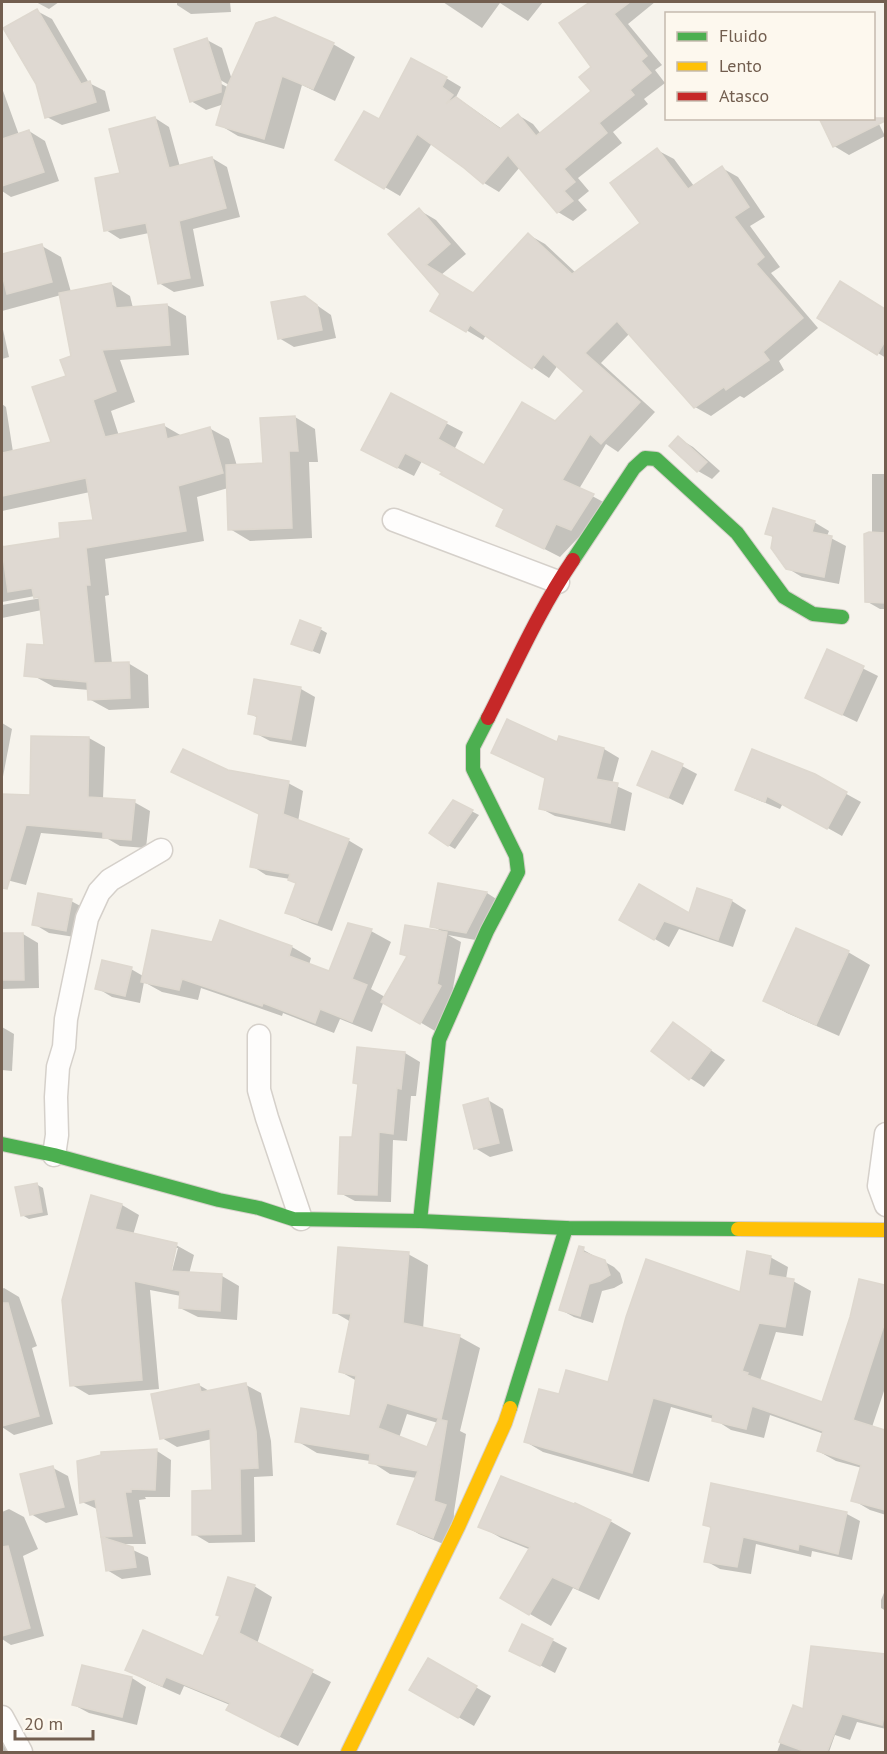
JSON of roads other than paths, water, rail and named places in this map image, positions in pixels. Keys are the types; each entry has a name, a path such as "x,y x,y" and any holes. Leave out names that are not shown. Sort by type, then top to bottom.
{"street":[{"path":"420,1221 439,1040 473,961 518,872 516,856 473,769 473,747 558,582 634,468 645,458 656,459 737,533 784,597 813,614 843,617"},
{"path":"394,520 558,582"},
{"path":"54,1155 57,1135 58,1067 64,1047 66,1019 87,918 99,892 110,880 161,850"},
{"path":"259,1036 259,1090 301,1219"},
{"path":"885,1134 879,1186 885,1205"},
{"path":"2,1144 54,1155 294,1219 420,1221 566,1228 885,1230"},
{"path":"348,1752 458,1527 505,1423 566,1228"},
{"path":"2,1717 21,1752"}]}
